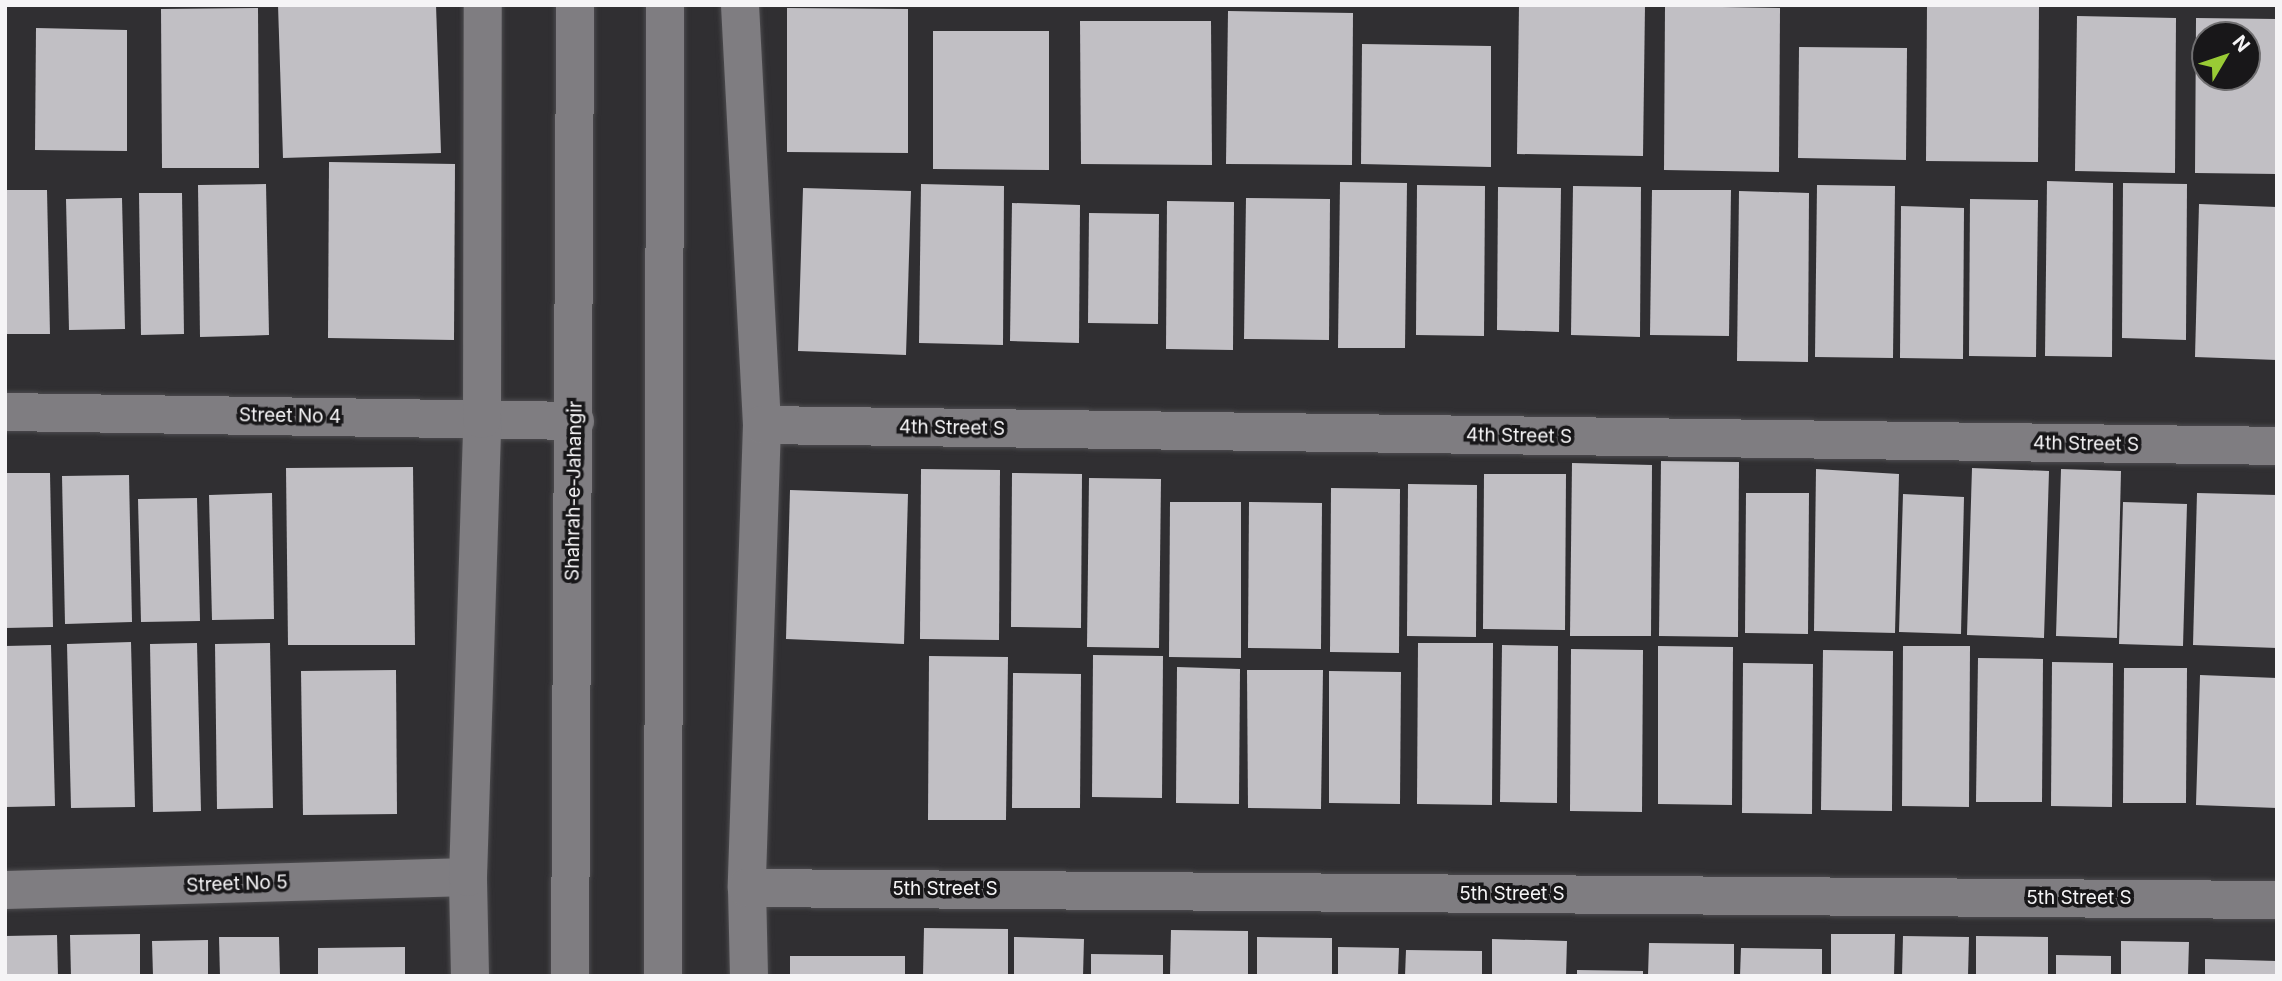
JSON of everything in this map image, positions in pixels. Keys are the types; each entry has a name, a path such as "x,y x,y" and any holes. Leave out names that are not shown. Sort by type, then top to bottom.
{"street":[{"path":"470,976 468,877 482,419 483,5"},
{"name":"Shahrah-e-Jahangir","path":"570,976 575,421 575,5"},
{"path":"663,976 665,5"},
{"path":"740,5 762,425 747,888 749,976"},
{"name":"Street No 4","path":"5,412 575,421"},
{"name":"4th Street S","path":"762,425 2277,446"},
{"name":"Street No 5","path":"5,890 468,877"},
{"name":"5th Street S","path":"747,888 2277,900"}],"building":[{"path":"278,5 436,5 441,153 283,158"},
{"path":"1519,5 1645,5 1643,156 1517,154"},
{"path":"1927,5 2039,5 2038,162 1926,161"},
{"path":"1665,6 1780,8 1779,172 1664,170"},
{"path":"258,8 259,168 162,168 161,9"},
{"path":"787,8 908,9 908,153 787,152"},
{"path":"1228,11 1353,13 1352,165 1226,164"},
{"path":"2077,16 2176,18 2175,173 2075,171"},
{"path":"2196,18 2277,19 2277,174 2195,173 2196,91 2261,91 2261,21 2196,21"},
{"path":"1080,21 1211,21 1212,165 1081,164"},
{"path":"36,28 127,30 127,151 35,150"},
{"path":"933,31 1049,31 1049,170 933,169"},
{"path":"1362,44 1491,46 1491,167 1361,164"},
{"path":"1799,47 1907,48 1906,160 1798,158"},
{"path":"329,162 455,164 454,340 328,338"},
{"path":"2047,181 2113,183 2112,357 2045,356"},
{"path":"1340,182 1407,183 1405,348 1338,348"},
{"path":"2123,183 2187,184 2186,340 2122,338"},
{"path":"266,184 269,335 200,337 198,185"},
{"path":"921,184 1004,186 1003,345 919,343"},
{"path":"1417,185 1485,186 1484,336 1416,335"},
{"path":"1817,185 1895,186 1893,358 1815,357"},
{"path":"1573,186 1641,187 1640,337 1571,335"},
{"path":"1498,187 1561,188 1559,332 1497,330"},
{"path":"803,188 911,191 906,355 798,351"},
{"path":"5,190 47,190 50,334 5,334"},
{"path":"1652,190 1731,190 1729,336 1650,335"},
{"path":"1739,191 1809,193 1808,362 1737,361"},
{"path":"139,193 182,193 184,334 141,335"},
{"path":"122,198 125,329 69,330 66,199"},
{"path":"1246,198 1330,199 1329,340 1244,339"},
{"path":"1970,199 2038,200 2036,357 1969,356"},
{"path":"1167,201 1234,202 1233,350 1166,349"},
{"path":"1012,203 1080,205 1079,343 1010,341"},
{"path":"2199,204 2277,207 2277,360 2195,357"},
{"path":"1901,206 1964,208 1963,359 1900,358"},
{"path":"1089,213 1159,214 1158,324 1088,323"},
{"path":"1661,461 1739,462 1738,637 1659,636"},
{"path":"1572,463 1652,465 1651,636 1570,636"},
{"path":"413,467 415,645 288,645 286,468"},
{"path":"1972,468 2049,471 2044,638 1967,635"},
{"path":"921,469 1000,470 999,640 920,639"},
{"path":"1816,469 1899,474 1895,633 1814,631"},
{"path":"2061,469 2121,471 2117,638 2056,636"},
{"path":"5,473 50,473 53,627 5,628"},
{"path":"1012,473 1082,474 1081,628 1011,627"},
{"path":"1484,474 1566,474 1565,630 1483,629"},
{"path":"129,475 132,622 65,624 62,476"},
{"path":"1089,478 1161,479 1159,648 1087,647"},
{"path":"1408,484 1477,485 1476,637 1407,636"},
{"path":"1331,488 1400,489 1399,653 1330,652"},
{"path":"790,490 908,494 904,644 786,639"},
{"path":"272,493 274,619 212,620 209,495"},
{"path":"1746,493 1809,493 1808,634 1745,633"},
{"path":"2197,493 2277,495 2277,648 2193,645"},
{"path":"1903,494 1964,497 1961,634 1899,632"},
{"path":"197,498 200,621 141,622 138,499"},
{"path":"1170,502 1241,502 1241,658 1169,657"},
{"path":"1249,502 1322,503 1321,649 1248,648"},
{"path":"2123,502 2187,504 2183,646 2119,644"},
{"path":"131,642 135,807 71,808 67,644"},
{"path":"197,643 201,811 153,812 150,644"},
{"path":"270,643 273,808 217,809 215,644"},
{"path":"1418,643 1493,643 1492,805 1417,804"},
{"path":"51,645 55,806 5,807 5,646"},
{"path":"1502,645 1558,646 1557,803 1500,802"},
{"path":"1658,646 1733,647 1732,805 1658,804"},
{"path":"1903,646 1970,646 1969,807 1902,806"},
{"path":"1571,649 1643,650 1642,812 1570,811"},
{"path":"1823,650 1893,651 1892,811 1821,810"},
{"path":"1093,655 1163,656 1162,798 1092,797"},
{"path":"929,656 1008,657 1006,820 928,820"},
{"path":"1978,658 2043,659 2042,802 1976,802"},
{"path":"2052,662 2113,663 2112,807 2051,806"},
{"path":"1743,663 1813,664 1812,814 1742,813"},
{"path":"1177,667 1240,669 1239,804 1176,803"},
{"path":"2124,668 2187,668 2186,803 2123,803"},
{"path":"396,670 397,814 303,815 301,671"},
{"path":"1247,670 1323,670 1321,809 1248,808"},
{"path":"1329,671 1401,672 1400,804 1329,803"},
{"path":"1013,673 1081,674 1080,808 1012,808"},
{"path":"2200,675 2277,678 2277,808 2196,805"},
{"path":"924,928 1008,929 1008,976 923,976"},
{"path":"1171,930 1248,931 1248,976 1170,976"},
{"path":"140,934 140,976 71,976 70,935"},
{"path":"1831,934 1895,934 1894,976 1831,976"},
{"path":"57,935 58,976 5,976 5,936"},
{"path":"1903,936 1969,937 1968,976 1902,976"},
{"path":"1976,936 2048,937 2048,976 1976,976"},
{"path":"219,937 279,937 280,976 220,976"},
{"path":"1014,937 1084,939 1083,976 1014,976"},
{"path":"1257,937 1332,938 1332,976 1257,976"},
{"path":"1492,939 1567,941 1566,976 1492,976"},
{"path":"208,940 208,976 153,976 152,941"},
{"path":"2121,941 2189,942 2188,976 2121,976"},
{"path":"1649,943 1734,944 1734,976 1648,976"},
{"path":"405,947 405,976 318,976 318,948"},
{"path":"1338,947 1399,948 1398,976 1338,976"},
{"path":"1741,948 1822,949 1822,976 1740,976"},
{"path":"1406,950 1482,951 1482,976 1405,976"},
{"path":"1091,954 1163,955 1163,976 1091,976"},
{"path":"2056,955 2111,956 2111,976 2056,976"},
{"path":"790,956 905,956 905,976 790,976"},
{"path":"2205,959 2277,961 2277,976 2205,976"},
{"path":"1577,970 1643,971 1643,976 1577,976"}]}
